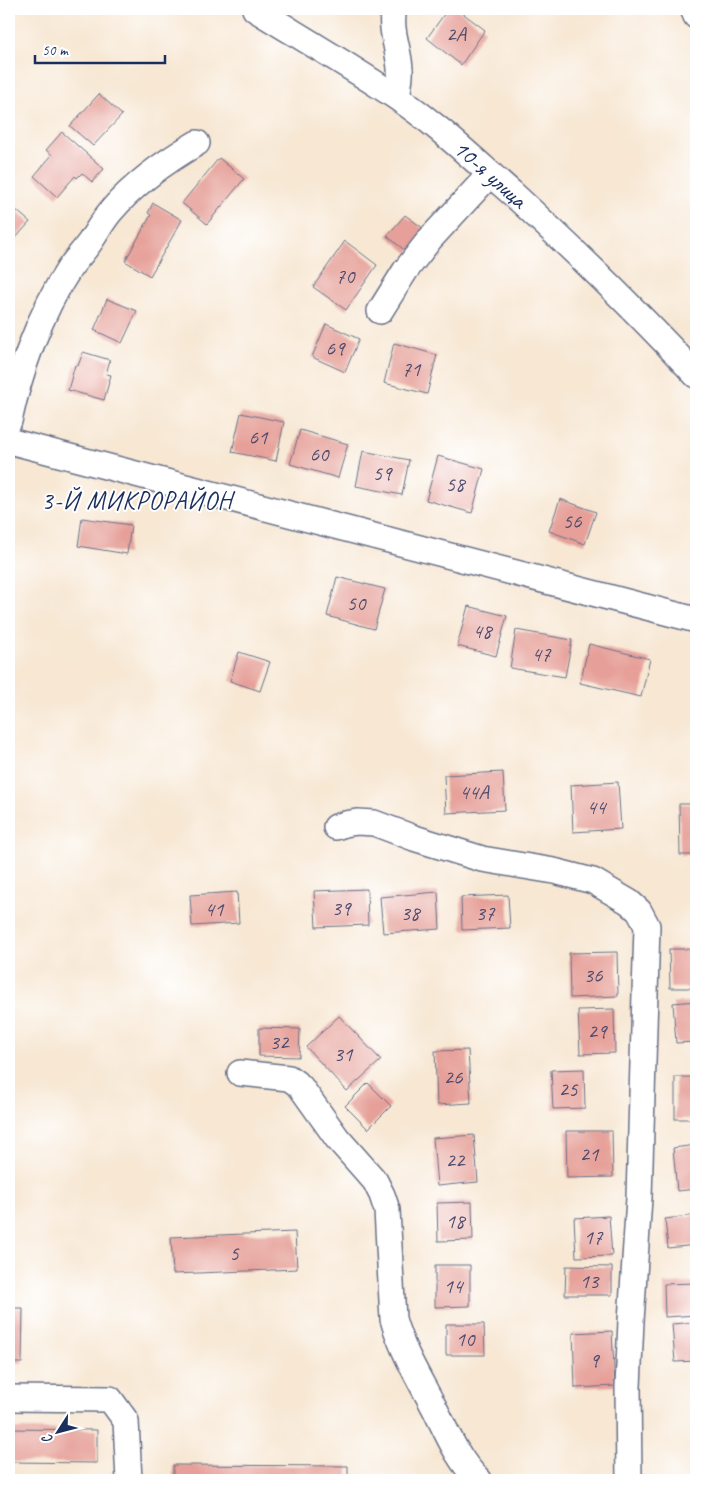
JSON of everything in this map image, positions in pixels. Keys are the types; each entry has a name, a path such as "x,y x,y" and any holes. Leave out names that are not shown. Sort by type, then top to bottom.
{"street":[{"name":"10-я улица","path":"255,9 397,97 433,125 570,246 650,324 696,375"},
{"path":"394,9 394,36 400,70 397,97"},
{"path":"693,9 696,16"},
{"path":"9,421 12,404 34,335 53,295 70,268 91,242 110,211 166,162 197,142"},
{"path":"380,311 430,239 490,174"},
{"path":"9,441 696,620"},
{"path":"336,827 357,822 374,823 414,838 482,859 554,871 593,881 629,902 639,911 647,926 639,1198 630,1321 628,1387 629,1480"},
{"path":"240,1073 289,1078 300,1086 337,1138 375,1181 387,1210 393,1319 398,1334 450,1439 471,1473 479,1480"},
{"path":"9,1398 110,1399 126,1421 129,1480"}],"building":[{"path":"448,9 457,9 485,30 461,65 427,38"},
{"path":"99,94 122,115 93,146 70,126"},
{"path":"62,132 104,169 92,182 82,173 77,178 75,176 57,197 34,176 52,155 46,150"},
{"path":"219,158 244,179 207,224 182,203"},
{"path":"153,203 182,220 150,276 125,261 151,215 148,213"},
{"path":"9,204 30,222 12,242 9,239"},
{"path":"405,215 427,231 408,253 387,236"},
{"path":"345,241 377,265 346,310 313,287"},
{"path":"107,299 137,311 122,343 94,330"},
{"path":"326,324 359,339 345,372 312,357"},
{"path":"394,343 437,355 427,394 384,383"},
{"path":"83,352 110,360 106,374 111,375 104,400 68,390 75,365 78,366"},
{"path":"241,413 284,422 276,461 232,452"},
{"path":"300,430 348,444 338,478 290,464"},
{"path":"363,451 409,460 402,495 356,486"},
{"path":"438,456 484,469 472,513 426,500"},
{"path":"560,499 596,512 585,544 549,531"},
{"path":"82,518 131,525 127,554 78,546"},
{"path":"337,577 385,589 374,629 327,616"},
{"path":"468,606 507,616 496,656 457,646"},
{"path":"516,630 572,640 565,677 510,668"},
{"path":"589,644 650,659 641,697 580,683"},
{"path":"239,652 270,662 260,691 230,681"},
{"path":"503,772 505,810 446,813 444,775"},
{"path":"618,782 621,829 573,832 571,785"},
{"path":"679,804 696,804 696,855 680,855"},
{"path":"367,889 368,925 316,927 314,891"},
{"path":"237,892 239,923 192,926 190,895"},
{"path":"438,892 440,929 383,933 380,897"},
{"path":"508,895 510,928 462,930 461,897"},
{"path":"669,949 696,949 696,988 670,988"},
{"path":"617,952 618,996 570,998 569,953"},
{"path":"696,1001 696,1042 676,1043 673,1003"},
{"path":"614,1009 615,1053 580,1054 578,1010"},
{"path":"339,1016 381,1060 347,1091 306,1047"},
{"path":"259,1028 300,1029 299,1057 259,1056"},
{"path":"468,1050 471,1103 437,1105 435,1051"},
{"path":"584,1069 585,1108 553,1109 551,1070"},
{"path":"675,1077 696,1077 696,1119 675,1119"},
{"path":"368,1083 391,1106 368,1129 345,1106"},
{"path":"566,1131 612,1131 613,1177 567,1178"},
{"path":"474,1135 478,1182 437,1186 433,1138"},
{"path":"696,1145 696,1189 677,1191 673,1148"},
{"path":"472,1202 473,1240 438,1241 437,1203"},
{"path":"696,1215 696,1245 668,1248 665,1219"},
{"path":"609,1216 612,1256 576,1257 574,1218"},
{"path":"295,1232 297,1269 173,1274 171,1237"},
{"path":"435,1265 470,1265 470,1306 435,1307"},
{"path":"566,1266 612,1267 612,1295 565,1295"},
{"path":"696,1283 696,1315 665,1317 664,1284"},
{"path":"9,1308 23,1308 22,1363 9,1363"},
{"path":"696,1322 696,1361 675,1362 672,1324"},
{"path":"446,1324 484,1324 485,1355 446,1355"},
{"path":"612,1331 615,1386 575,1388 573,1333"},
{"path":"9,1429 97,1430 97,1463 9,1462"},
{"path":"173,1465 348,1466 348,1480 173,1480"}],"district":[{"name":"3-Й МИКРОРАЙОН","path":"137,501"}]}
